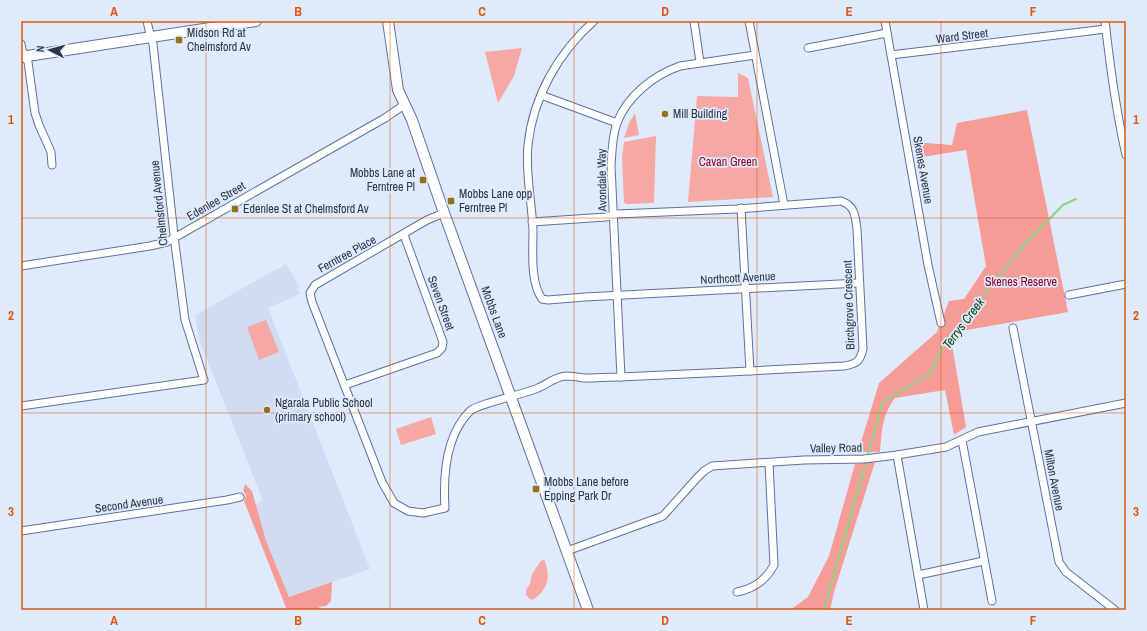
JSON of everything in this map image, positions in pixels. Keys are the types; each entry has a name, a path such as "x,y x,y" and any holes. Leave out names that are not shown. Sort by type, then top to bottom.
{"street":[{"name":"Chelmsford Avenue","path":"21,406 204,380 185,320 174,238 153,44 147,21"},
{"path":"23,56 256,21"},
{"name":"Mobbs Lane","path":"388,21 398,90 412,120 444,213 588,610"},
{"path":"532,222 528,169 528,146 532,121 541,95 557,63 581,32 594,21"},
{"path":"694,21 700,62"},
{"path":"749,21 784,205"},
{"name":"Skenes Avenue","path":"885,21 928,266 941,323"},
{"path":"1105,21 1118,115 1126,155"},
{"name":"Ward Street","path":"891,55 1106,29"},
{"path":"808,48 887,33"},
{"path":"21,44 23,56 28,62 35,113 51,152 52,165"},
{"name":"Avondale Way","path":"621,377 611,166 617,123 630,101 639,91 653,79 669,70 700,62 755,55"},
{"path":"541,95 617,123"},
{"name":"Edenlee Street","path":"21,266 164,243 385,118 404,105"},
{"name":"Birchgrove Crescent","path":"511,397 542,386 556,378 566,376 584,378 621,377 844,366 854,364 861,357 863,349 856,218 853,208 841,201 614,215 606,217 532,222"},
{"path":"741,208 750,371"},
{"name":"Ferntree Place","path":"444,213 427,220 314,285 310,294 382,482 394,503 408,511 424,513 445,508 444,486 447,458 452,440 463,419 472,410 511,397"},
{"name":"Northcott Avenue","path":"532,222 534,281 538,293 542,299 548,300 859,283"},
{"name":"Seven Street","path":"345,385 438,353 442,348 443,342 404,234"},
{"path":"1069,295 1126,284"},
{"name":"Milton Avenue","path":"1013,328 1059,562 1066,572 1115,610"},
{"name":"Valley Road","path":"567,550 663,516 697,478 712,466 804,460 864,459 946,447 978,432 1126,403"},
{"path":"962,440 992,601"},
{"path":"897,454 924,610"},
{"path":"737,592 746,590 761,581 769,575 774,565 769,463"},
{"name":"Second Avenue","path":"21,531 240,497"},
{"path":"918,575 984,561"}],"shaded area":[{"name":"Ngarala Public School (primary school)","path":"286,264 300,287 297,289 300,294 268,308 370,569 289,597 251,506 263,501 199,339 195,315"}],"green space":[{"path":"522,48 514,76 498,103 485,52"},
{"name":"Cavan Green","path":"738,73 748,78 773,197 688,202 697,96 738,97"},
{"name":"Skenes Reserve","path":"1027,110 1068,312 950,333 966,427 954,435 945,390 895,398 885,417 880,452 858,452 879,383 937,332 949,301 964,299 986,266 966,150 916,158 914,142 952,145 957,123"},
{"path":"635,113 639,135 624,138 629,123"},
{"path":"656,136 654,203 626,204 624,202 622,157 624,142"},
{"path":"266,320 279,352 259,360 247,327"},
{"path":"431,417 436,434 401,445 396,429"},
{"path":"875,462 834,592 830,610 790,610 808,597 829,556 855,464"},
{"path":"245,484 252,491 266,541 289,597 332,582 331,601 326,606 319,607 320,610 287,610 244,501 246,495 243,491"},
{"path":"544,559 548,573 546,585 541,593 531,600 526,595 526,590 530,584 532,574 540,562"}],"waterway":[{"name":"Terrys Creek","path":"868,453 883,401 930,374 943,347 1022,247 1063,205 1076,199"},
{"name":"Terrys Creek","path":"824,610 865,465"}],"place":[{"name":"Midson Rd at Chelmsford Av","path":"179,40"},
{"name":"Mill Building","path":"665,114"},
{"name":"Mobbs Lane at Ferntree Pl","path":"423,180"},
{"name":"Mobbs Lane opp Ferntree Pl","path":"451,201"},
{"name":"Edenlee St at Chelmsford Av","path":"235,209"},
{"name":"Ngarala Public School (primary school)","path":"267,410"},
{"name":"Mobbs Lane before Epping Park Dr","path":"536,489"}]}
